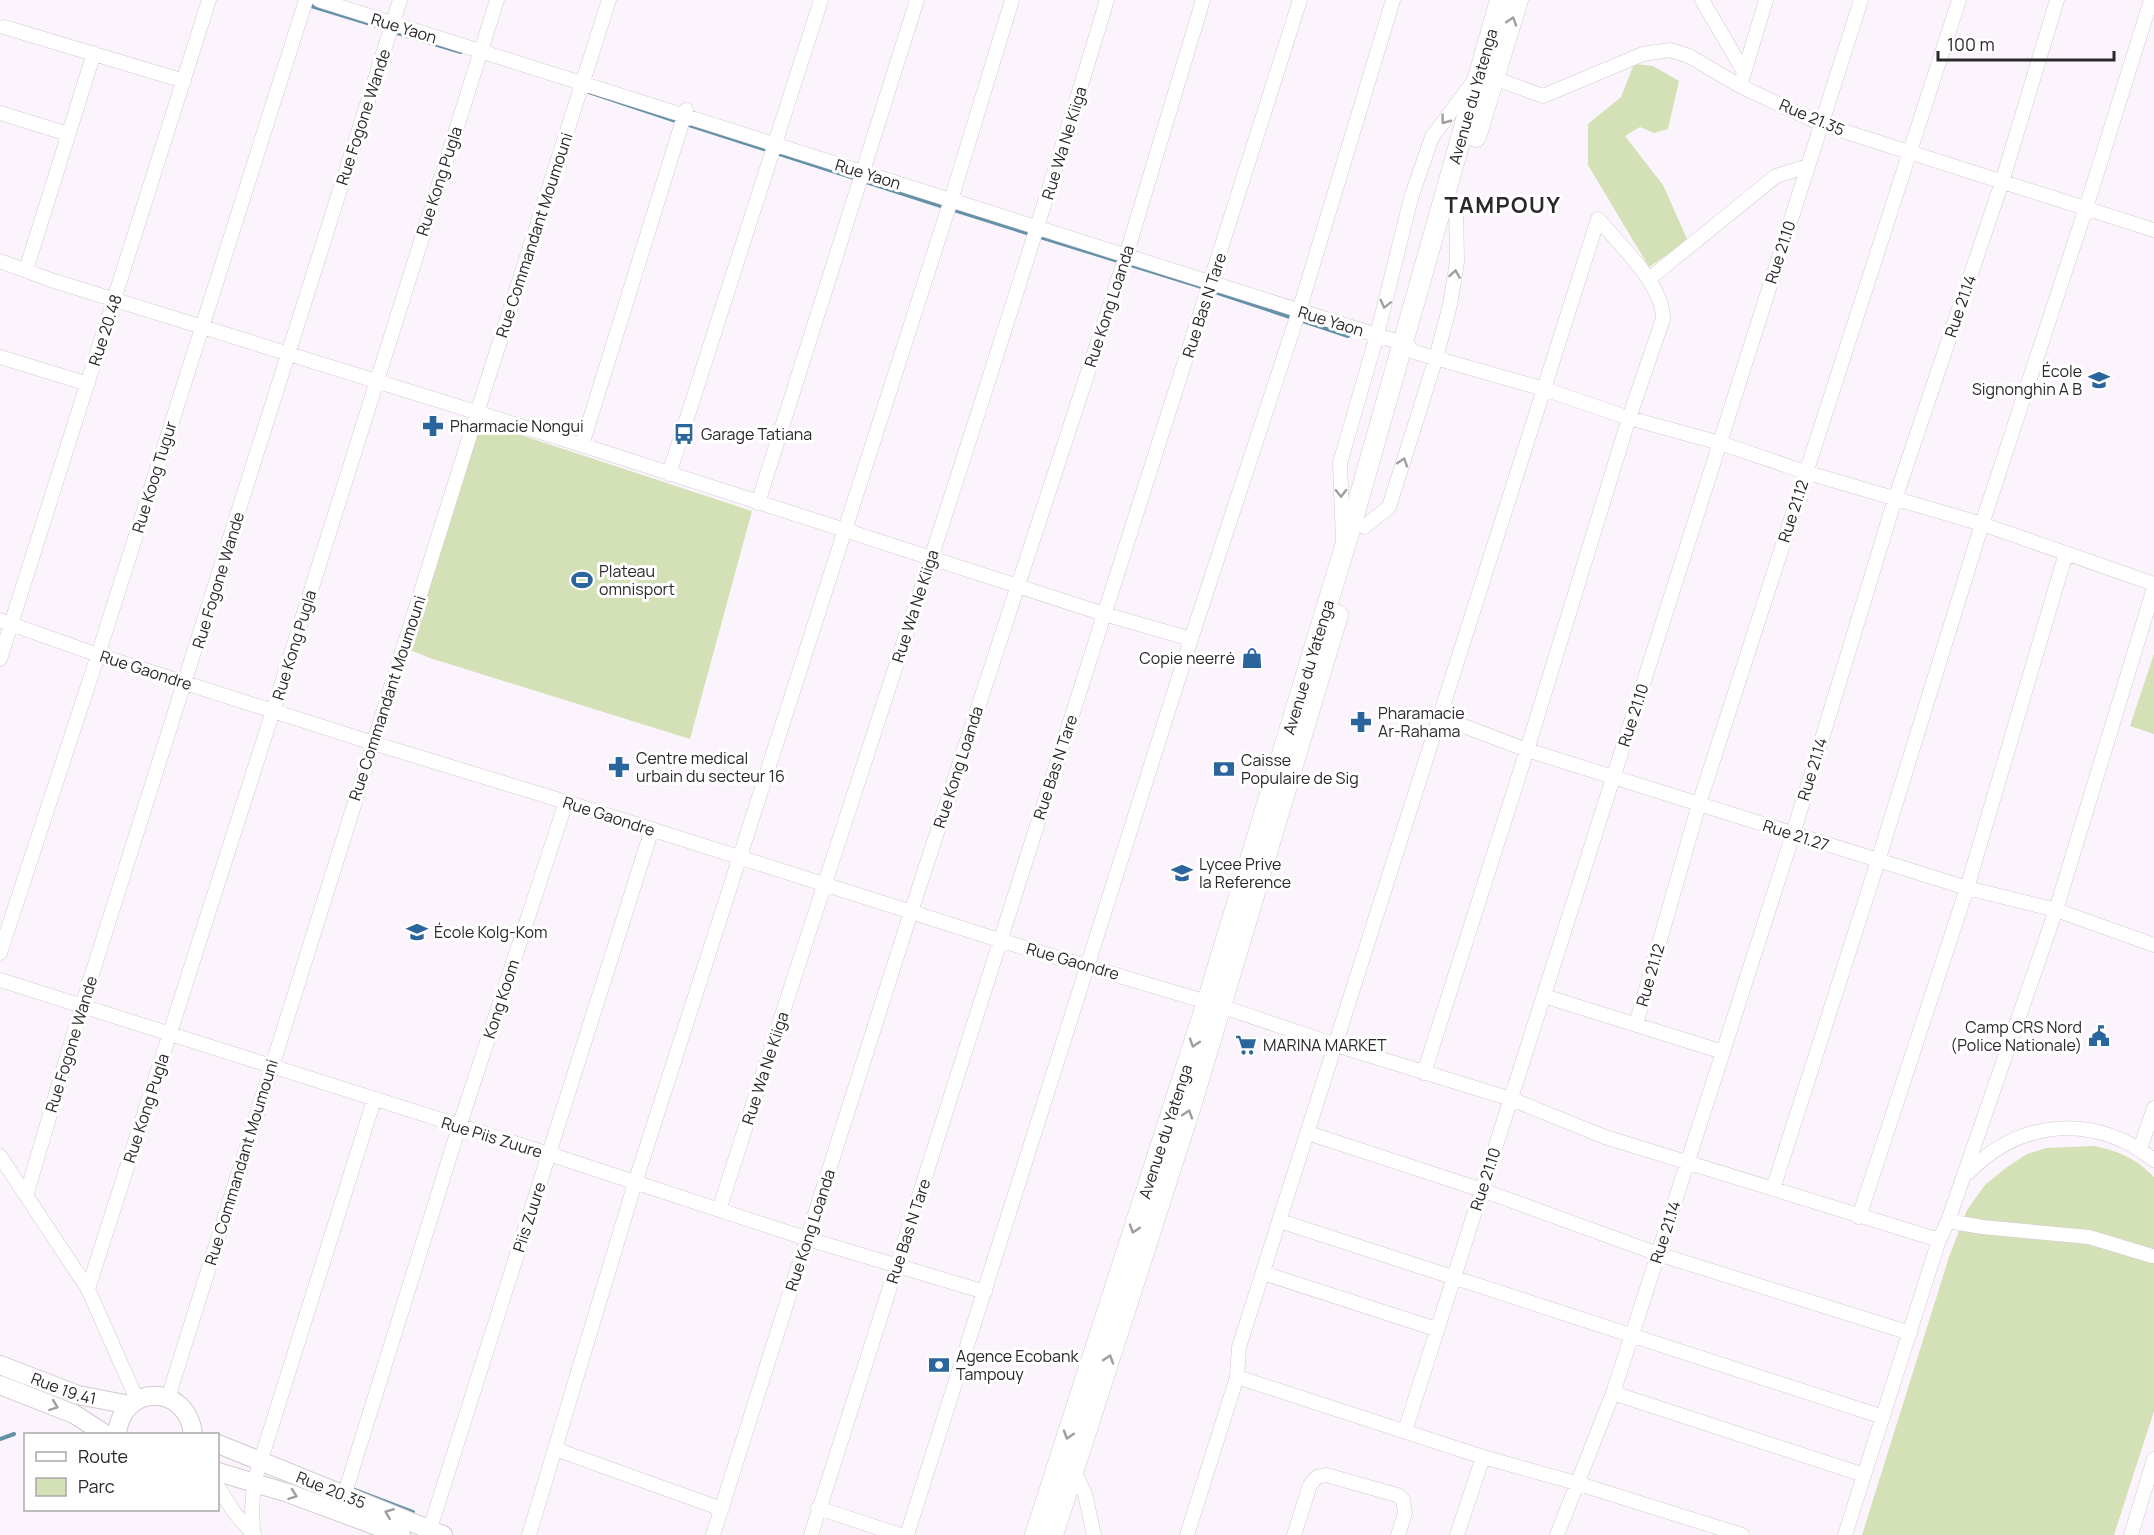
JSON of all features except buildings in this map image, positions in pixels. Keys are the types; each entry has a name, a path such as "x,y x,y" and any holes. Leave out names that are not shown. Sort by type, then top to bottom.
{"main road":[{"name":"Avenue du Yatenga","path":"1035,1535 1085,1408 1192,1103 1214,1004 1343,553 1456,206 1486,76 1500,0"},
{"name":"Avenue du Yatenga","path":"1214,1004 1321,674 1364,527 1409,348 1486,76 1518,0"},
{"name":"Rue 19.41","path":"0,1365 78,1395 133,1403 152,1396 168,1398"},
{"name":"Rue 19.41","path":"0,1385 74,1414 103,1433"},
{"path":"168,1398 183,1408 195,1431"},
{"path":"117,1433 123,1413 133,1403"},
{"name":"Avenue du Yatenga","path":"1053,1535 1074,1472 1085,1408"},
{"name":"Rue 20.35","path":"219,1444 434,1533"},
{"name":"Rue 20.35","path":"219,1472 254,1482 399,1535"}],"street":[{"name":"Rue 20.48","path":"0,659 5,622 115,299 209,0"},
{"name":"Rue Koog Tugur","path":"0,953 98,655 306,0"},
{"name":"Rue Yaon","path":"319,0 582,84 686,112 776,145 1377,335 1436,358 1982,524 2066,552 2154,586"},
{"name":"Rue Fogone Wande","path":"26,1196 82,1006 400,0"},
{"name":"Rue Kong Pugla","path":"88,1289 497,0"},
{"name":"Rue Commandant Moumouni","path":"168,1398 609,0"},
{"path":"669,474 821,0"},
{"path":"758,503 916,0"},
{"path":"529,1535 635,1183 951,200 1012,0"},
{"name":"Rue Wa Ne Kiiga","path":"719,1210 1038,229 1107,0"},
{"name":"Rue Kong Loanda","path":"713,1535 911,912 1126,256 1203,0"},
{"name":"Rue Bas N Tare","path":"811,1535 1300,0"},
{"path":"907,1535 1191,639 1299,310 1393,0"},
{"path":"1701,0 1742,79"},
{"path":"1742,79 1766,0"},
{"name":"Rue 21.10","path":"1405,1431 1861,0"},
{"name":"Rue 21.12","path":"1636,1024 1699,804 1959,0"},
{"name":"Rue 21.14","path":"1557,1535 1613,1393 1632,1335 1793,834 1894,499 2002,182 2057,0"},
{"path":"1773,1189 1878,861 1982,524 2086,208 2151,0"},
{"path":"4,27 184,81"},
{"name":"Rue 21.35","path":"1486,76 1544,96 1643,54 1670,50 1742,79 1821,124 2154,230"},
{"path":"26,270 94,53"},
{"path":"1343,553 1340,464 1377,335 1411,198 1432,137 1486,76"},
{"path":"582,445 686,112"},
{"path":"0,113 68,134"},
{"path":"1649,279 1776,176 1808,166"},
{"path":"1364,527 1389,507 1436,358 1450,305 1457,262 1456,206"},
{"path":"1187,1535 1237,1377 1239,1347 1598,219 1649,279 1663,310 1663,319 1629,418 1527,750 1424,1073"},
{"path":"0,261 51,280 582,445 1104,614 1191,639"},
{"path":"0,357 87,384"},
{"path":"1859,1216 1967,888 2066,552"},
{"path":"1845,1535 1939,1240 1964,1177 2056,910 2154,586"},
{"name":"Rue Gaondre","path":"5,622 98,655 373,743 999,940 1214,1004 1336,1045 1511,1099 1605,1137 1939,1240"},
{"name":"Rue 21.27","path":"1440,717 1527,750 1967,888 2056,910 2154,945"},
{"name":"Kong Koom","path":"344,1496 459,1127 566,802"},
{"name":"Piis Zuure","path":"434,1533 549,1154 652,830"},
{"name":"Rue Piis Zuure","path":"0,980 549,1154 808,1239 985,1292"},
{"path":"1544,996 1723,1052"},
{"path":"254,1534 252,1510 254,1482 374,1100"},
{"path":"2140,1149 2154,1108"},
{"path":"1964,1177 1996,1148 2016,1139 2047,1130 2079,1129 2100,1132 2121,1139 2154,1160"},
{"path":"1308,1133 1482,1190 1658,1254 1910,1333"},
{"path":"0,1156 88,1289 133,1403"},
{"path":"1280,1221 1883,1417"},
{"path":"1948,1221 1982,1227 2089,1237 2152,1256"},
{"path":"1263,1273 1436,1329"},
{"path":"1237,1377 1483,1457 1576,1483 1742,1535"},
{"path":"1613,1393 1864,1475"},
{"path":"555,1449 722,1509"},
{"path":"1457,1535 1483,1457"},
{"path":"2131,1535 2154,1459"},
{"path":"1074,1472 1085,1494 1094,1535"},
{"path":"1294,1535 1310,1485 1317,1477 1326,1475 1397,1495 1403,1500 1405,1513 1398,1535"},
{"path":"219,1489 234,1512 254,1534"},
{"path":"818,1508 900,1535"}],"green space":[{"path":"1634,64 1653,66 1679,81 1668,129 1654,133 1640,127 1625,136 1663,185 1688,241 1649,267 1588,165 1588,124 1621,97"},
{"name":"Plateau omnisport","path":"481,422 752,511 690,739 430,658 408,649"},
{"path":"2154,654 2154,734 2130,726"},
{"path":"2095,1146 2127,1157 2154,1177 2154,1411 2114,1535 1862,1535 1949,1257 1967,1210 1985,1185 2027,1154 2046,1148"}],"waterway":[{"path":"308,5 387,29"},
{"path":"394,32 461,52"},
{"path":"589,92 679,122"},
{"path":"686,124 944,207"},
{"path":"951,209 1030,234"},
{"path":"1037,236 1205,288"},
{"path":"1212,291 1293,318"},
{"path":"1300,320 1348,336"},
{"path":"0,1439 14,1434"},
{"path":"350,1488 413,1512"}],"place":[{"name":"École Signonghin A B","path":"2099,380"},
{"name":"Pharmacie Nongui","path":"433,426"},
{"name":"Garage Tatiana","path":"684,434"},
{"name":"Plateau omnisport","path":"582,580"},
{"name":"Copie neerrė","path":"1252,658"},
{"name":"Pharamacie Ar-Rahama","path":"1361,722"},
{"name":"Centre medical urbain du secteur 16","path":"619,767"},
{"name":"Caisse Populaire de Sig","path":"1224,769"},
{"name":"Lycee Prive la Reference","path":"1182,873"},
{"name":"École Kolg-Kom","path":"417,932"},
{"name":"Camp CRS Nord (Police Nationale)","path":"2099,1036"},
{"name":"MARINA MARKET","path":"1246,1045"},
{"name":"Agence Ecobank Tampouy","path":"939,1365"}],"district":[{"name":"TAMPOUY","path":"1503,205"}]}
